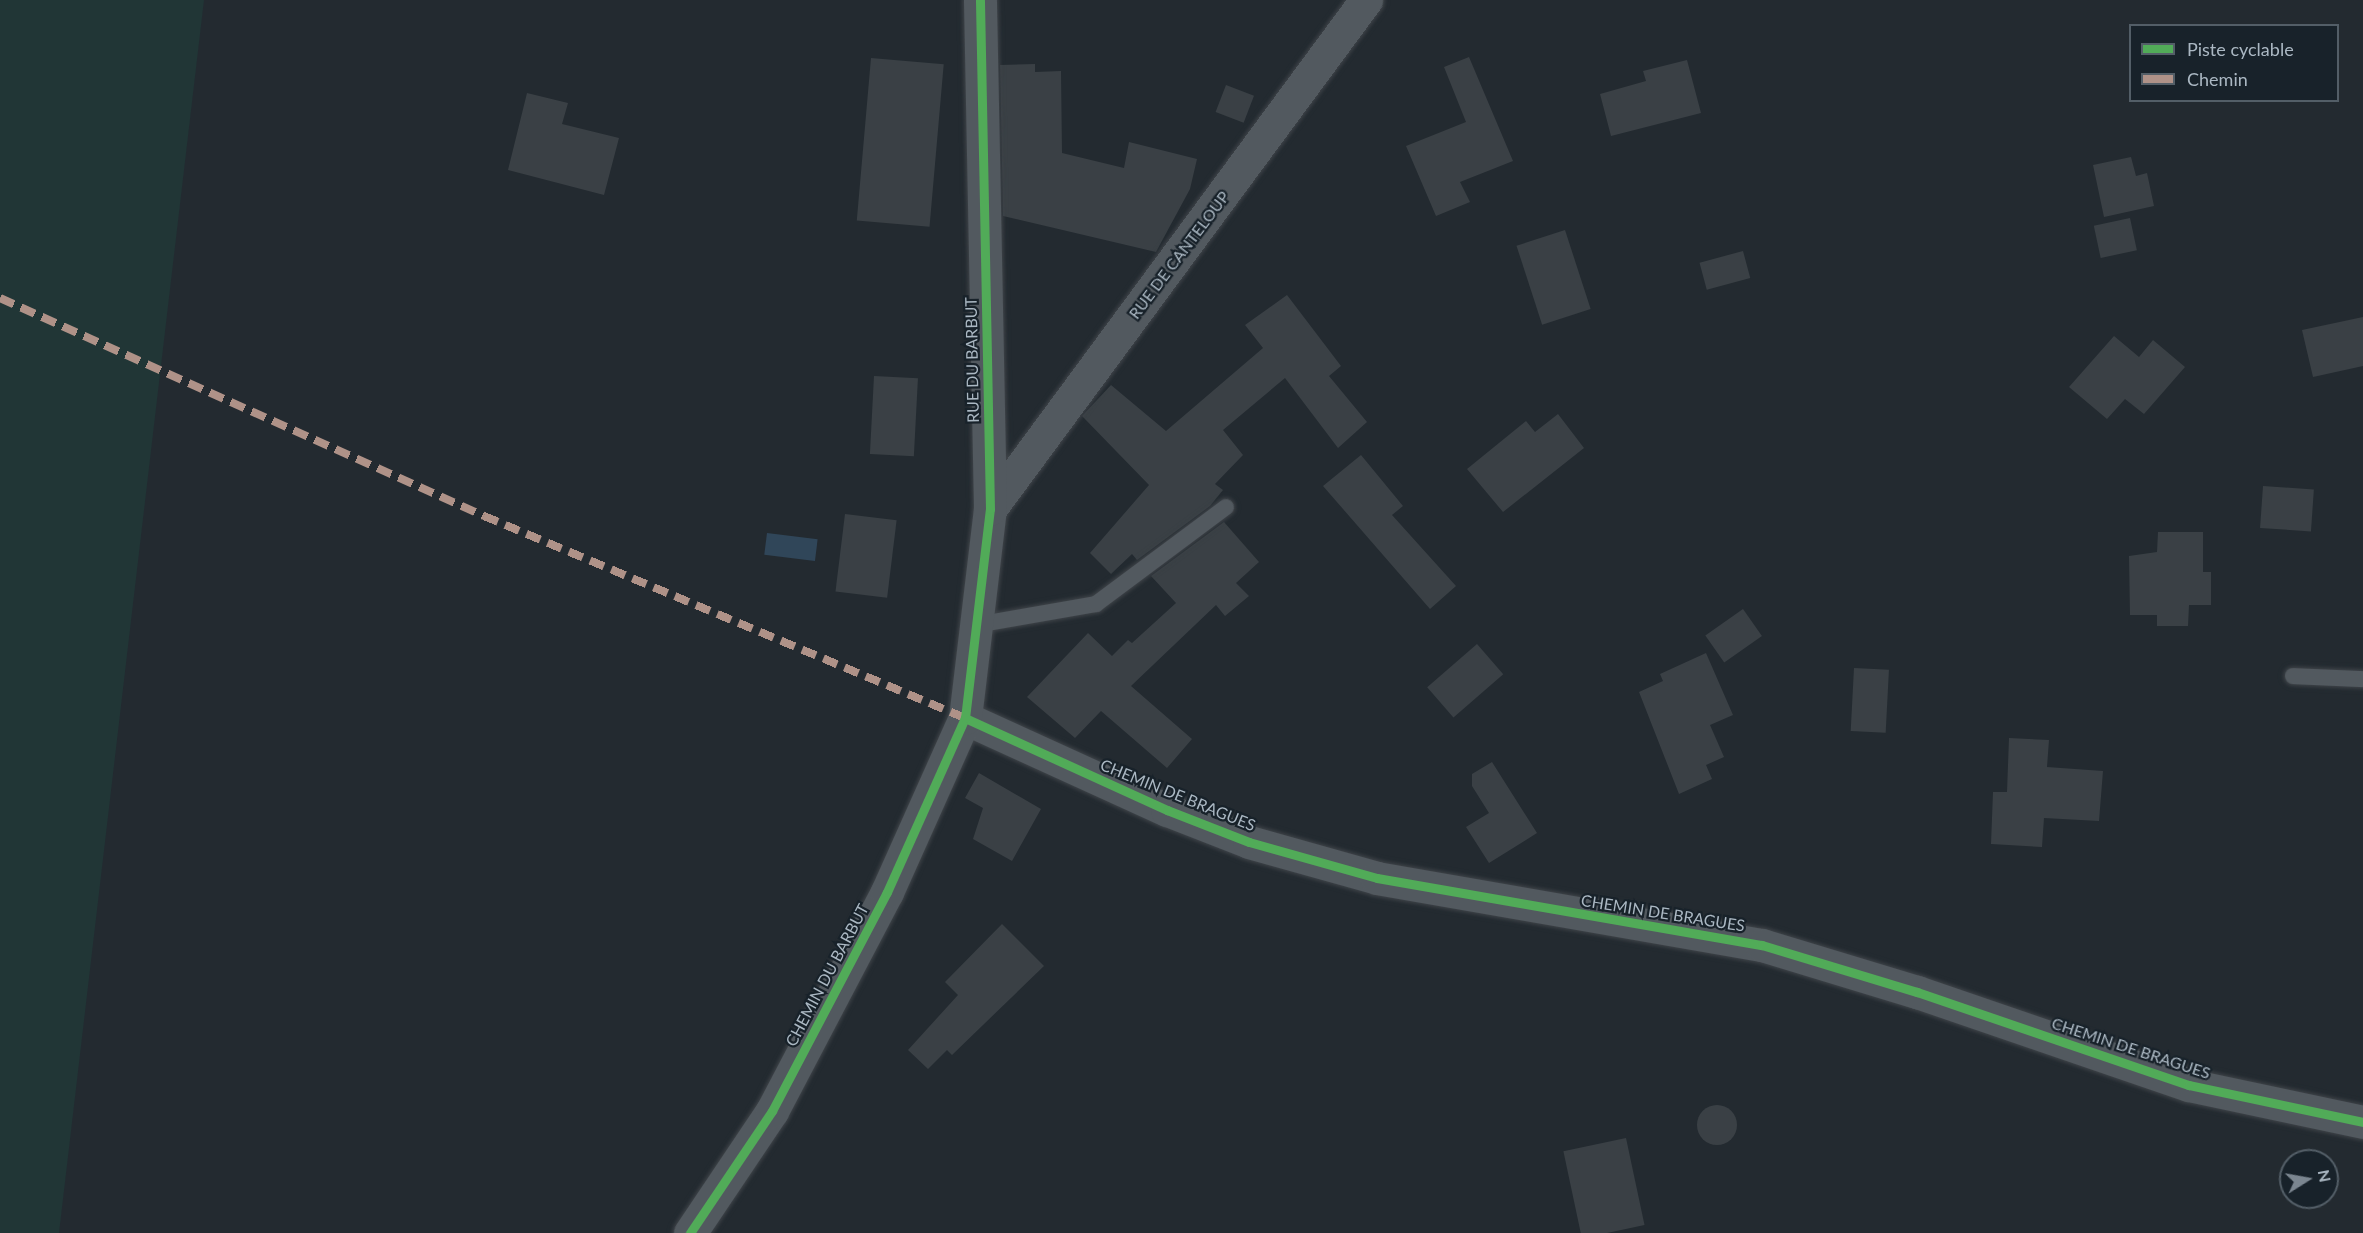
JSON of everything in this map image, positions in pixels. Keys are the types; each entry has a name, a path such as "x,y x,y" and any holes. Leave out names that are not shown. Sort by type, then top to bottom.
{"street":[{"name":"RUE DU BARBUT","path":"965,718 990,509 980,0"},
{"path":"1361,8 1389,0"},
{"name":"RUE DE CANTELOUP","path":"990,509 1361,8"},
{"name":"CHEMIN DE BRAGUES","path":"965,718 1167,810 1249,842 1377,878 1762,945 1917,992 2189,1085 2363,1122"},
{"name":"CHEMIN DU BARBUT","path":"690,1233 772,1111 887,892 965,718"}],"lane":[{"path":"976,625 1096,604 1226,507"},
{"path":"2293,676 2363,679"}],"green space":[{"path":"0,0 204,0 59,1233 0,1233"}],"water":[{"path":"767,533 818,539 815,561 764,555"}],"building":[{"path":"1469,57 1513,161 1460,182 1470,202 1436,216 1406,146 1466,122 1444,67"},
{"path":"871,58 944,64 930,227 857,220"},
{"path":"1687,60 1701,113 1611,136 1600,94 1646,81 1643,71"},
{"path":"1035,64 1035,72 1061,71 1062,153 1124,168 1129,142 1197,159 1190,189 1156,252 1003,216 1000,65"},
{"path":"1226,85 1254,96 1244,123 1216,112"},
{"path":"527,93 568,103 562,124 619,138 604,195 508,170"},
{"path":"2131,157 2136,176 2147,173 2154,206 2104,217 2093,165"},
{"path":"2130,218 2137,250 2101,258 2094,226"},
{"path":"1565,230 1591,309 1542,325 1516,246"},
{"path":"1743,251 1750,278 1707,290 1700,263"},
{"path":"1287,295 1341,366 1329,376 1367,422 1338,448 1285,378 1223,430 1243,455 1215,484 1223,490 1210,506 1137,560 1132,554 1111,574 1090,553 1149,485 1082,416 1111,385 1166,431 1263,348 1245,325"},
{"path":"2363,317 2363,366 2313,377 2302,330"},
{"path":"2114,336 2139,357 2153,340 2185,367 2144,414 2125,399 2107,419 2069,387"},
{"path":"874,376 918,378 914,456 870,454"},
{"path":"1558,414 1584,448 1503,512 1467,469 1526,421 1535,432"},
{"path":"1361,455 1403,506 1392,515 1456,586 1430,609 1323,486"},
{"path":"2263,486 2314,490 2311,531 2260,528"},
{"path":"845,514 897,520 887,598 835,591"},
{"path":"1224,522 1259,562 1236,583 1249,596 1225,616 1216,605 1131,686 1192,739 1167,768 1101,711 1075,738 1027,697 1088,633 1112,656 1128,640 1132,643 1176,603 1151,576"},
{"path":"2158,532 2203,532 2203,572 2211,572 2211,605 2189,605 2188,626 2157,626 2157,615 2130,615 2129,556 2157,552"},
{"path":"1743,609 1762,636 1724,662 1705,635"},
{"path":"1477,644 1503,674 1453,717 1427,687"},
{"path":"1706,653 1733,715 1710,725 1724,757 1706,765 1712,779 1679,794 1639,692 1663,681 1660,674"},
{"path":"1854,668 1889,670 1886,733 1851,731"},
{"path":"2009,738 2049,740 2047,767 2103,771 2099,821 2044,818 2042,847 1991,844 1993,792 2007,792"},
{"path":"1492,762 1537,833 1489,863 1466,827 1489,813 1472,786 1472,774"},
{"path":"979,773 1041,809 1012,861 973,839 983,808 965,798"},
{"path":"1002,924 1044,966 952,1055 947,1050 928,1069 908,1050 958,995 945,982"},
{"path":"1717,1105 1725,1106 1731,1111 1736,1117 1736,1133 1731,1139 1725,1144 1717,1145 1709,1144 1703,1139 1698,1133 1697,1125 1698,1117 1703,1111 1709,1106"},
{"path":"1626,1138 1645,1225 1607,1233 1581,1233 1563,1151"}],"marked path":[{"path":"0,298 484,516 965,718"}],"cycle path":[{"path":"690,1233 772,1111 887,892 965,718 990,509 980,0"},
{"path":"965,718 1167,810 1249,842 1377,878 1762,945 1917,992 2189,1085 2363,1122"}]}
